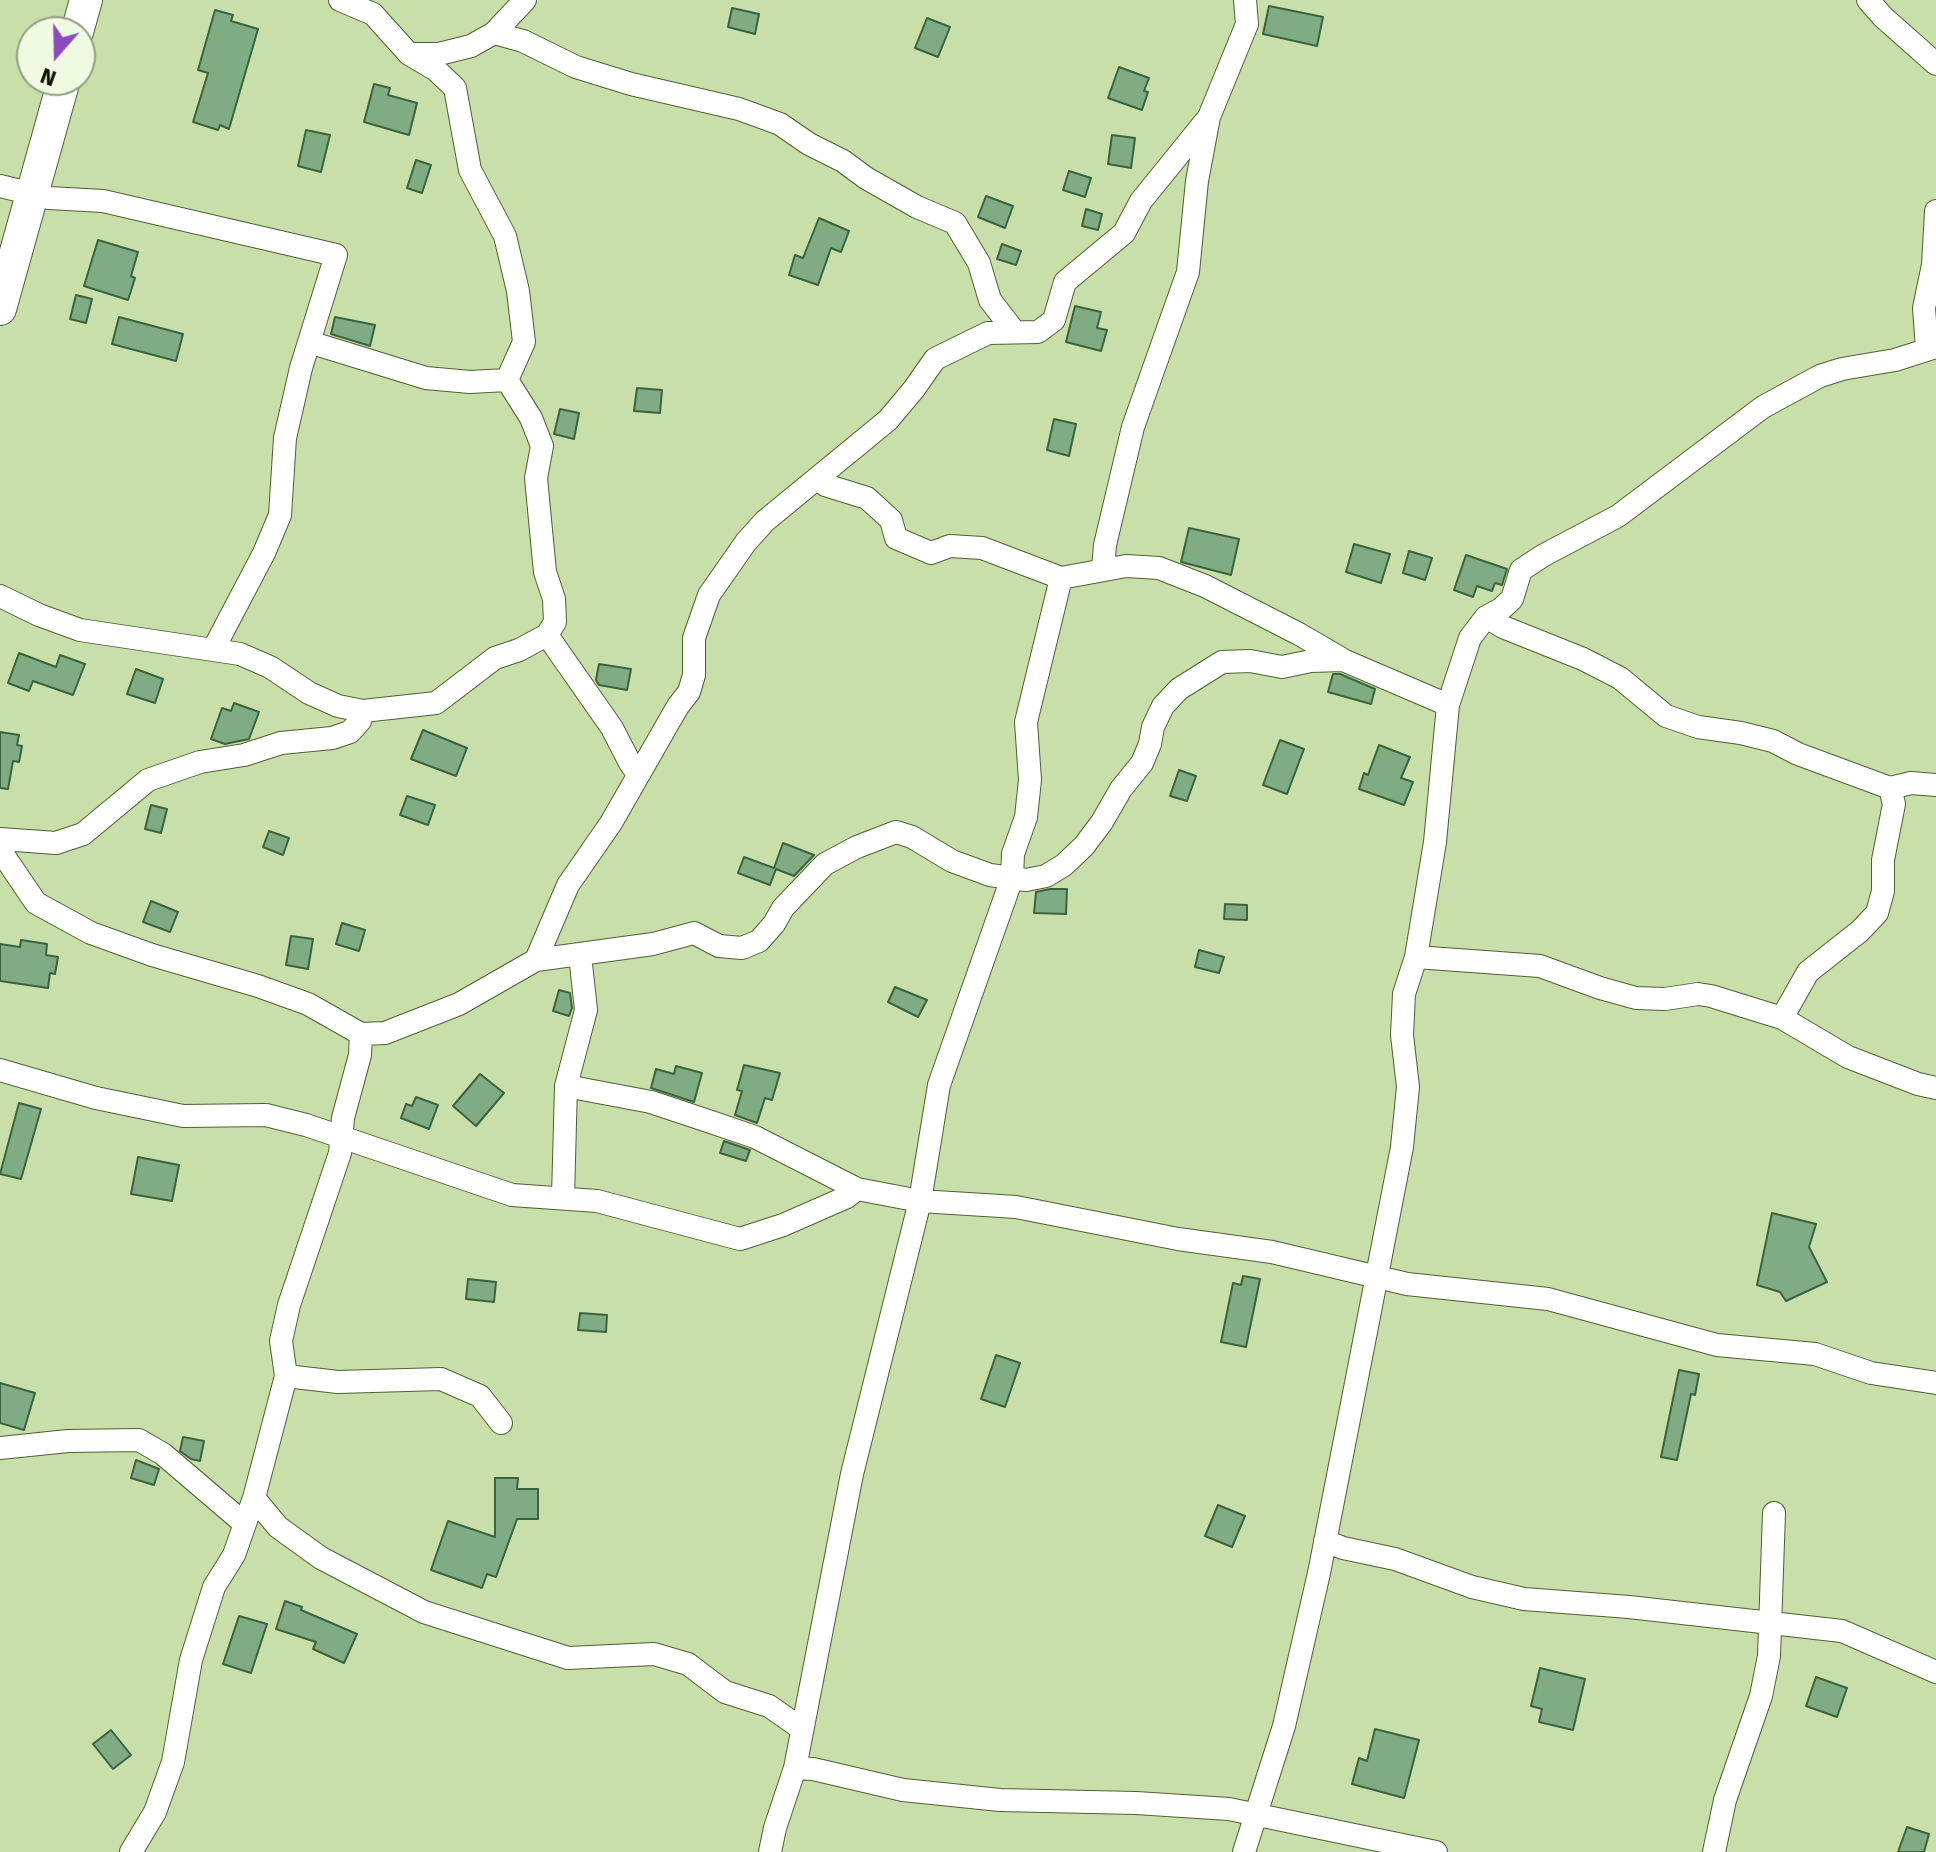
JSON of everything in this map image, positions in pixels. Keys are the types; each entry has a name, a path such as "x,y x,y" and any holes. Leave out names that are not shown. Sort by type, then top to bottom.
{"street":[{"path":"340,0 373,14 409,54 436,70 455,88 470,170 505,236 518,291 524,342 507,380"},
{"path":"409,54 450,52 471,46 494,33 525,0"},
{"path":"1103,569 1105,545 1133,427 1188,272 1197,181 1209,117 1247,24 1245,0"},
{"path":"1868,0 1936,64"},
{"path":"494,33 523,41 576,67 631,84 739,109 780,124 917,207 955,223 979,263 990,300 1014,331"},
{"path":"0,309 60,96"},
{"path":"536,960 568,885 611,823 689,692 694,675 694,638 709,595 746,542 765,521 888,420 935,359 988,333 1038,332 1054,320 1065,282 1124,233 1141,201 1209,117"},
{"path":"0,186 32,195 103,201 336,255 309,342 285,438 280,515 264,553 213,650"},
{"path":"1244,1852 1284,1726 1325,1541 1402,1147 1408,1087 1402,1035 1404,994 1416,957 1435,842 1448,705 1470,638 1486,617 1512,599 1521,570 1618,516 1763,407 1820,376 1895,360 1931,348 1924,308 1933,265 1936,211"},
{"path":"309,342 426,378 470,382 507,380"},
{"path":"0,596 80,630 240,654 270,667 309,693 338,706 363,711 436,703 495,658 547,635 555,622 554,599 545,572 536,478 542,446 531,418 507,380"},
{"path":"818,479 825,485 867,498 891,520 896,538 931,553 950,546 982,548 1061,578 1126,566 1159,568 1205,586 1343,660 1448,705"},
{"path":"770,1852 795,1768 852,1474 920,1201 939,1085 1012,878 1013,854 1026,817 1030,780 1026,722 1061,578"},
{"path":"1486,617 1620,678 1666,716 1698,727 1773,741 1798,754 1890,788 1911,783 1936,785"},
{"path":"547,635 612,728 638,774"},
{"path":"0,850 36,903 91,933 308,1004 361,1034 385,1033 459,1004 536,960 653,944 694,933 719,946 742,948 759,941 783,908 825,864 896,832 912,837 969,868 1026,880 1046,876 1064,865 1084,846 1142,763 1163,706 1179,689 1222,662 1250,661 1282,667 1311,661 1343,660"},
{"path":"0,839 56,843 70,839 83,834 148,780 200,762 244,755 281,743 332,738 350,732 360,721 363,711"},
{"path":"1782,1018 1808,972 1860,931 1877,913 1883,891 1883,860 1894,804 1890,788"},
{"path":"563,1197 566,1086 586,1010 580,955"},
{"path":"1416,957 1540,966 1636,998 1665,999 1698,994 1782,1018 1848,1057 1936,1088"},
{"path":"131,1852 155,1812 173,1762 191,1660 209,1601 234,1555 254,1498 286,1376 281,1341 289,1305 340,1153 343,1118 360,1055 361,1034"},
{"path":"0,1070 135,1108 183,1116 266,1115 342,1137 512,1195 597,1201 740,1239 783,1225 847,1197 857,1189"},
{"path":"566,1086 651,1102 755,1137 857,1189 920,1201 1016,1207 1178,1239 1272,1252 1407,1284 1548,1299 1717,1345 1815,1354 1871,1373 1936,1383"},
{"path":"286,1376 338,1382 441,1379 480,1396 501,1423"},
{"path":"0,1448 68,1441 139,1440 163,1454 245,1524"},
{"path":"254,1498 278,1527 321,1558 424,1612 568,1658 654,1654 688,1664 725,1692 769,1706 802,1729"},
{"path":"1714,1852 1725,1800 1761,1696 1769,1656 1774,1513"},
{"path":"1325,1541 1395,1559 1472,1587 1524,1599 1842,1631 1936,1672"},
{"path":"795,1768 813,1769 903,1790 1000,1800 1229,1809 1436,1852"}],"building":[{"path":"1269,6 1323,17 1317,46 1263,34"},
{"path":"732,8 759,14 755,34 728,27"},
{"path":"215,10 233,15 231,21 258,29 229,129 220,125 218,130 193,122 208,73 198,70"},
{"path":"927,18 950,27 938,57 915,48"},
{"path":"1119,67 1149,78 1142,110 1108,98"},
{"path":"374,84 390,88 388,95 417,103 409,135 364,122"},
{"path":"306,130 330,135 321,172 298,166"},
{"path":"1112,135 1135,138 1131,168 1108,164"},
{"path":"416,160 431,165 422,193 407,188"},
{"path":"1069,171 1091,178 1085,197 1063,190"},
{"path":"986,196 1013,206 1005,228 978,217"},
{"path":"1086,209 1102,214 1098,230 1082,226"},
{"path":"819,218 849,231 841,252 831,248 818,285 789,275 795,255 803,258"},
{"path":"98,240 138,252 128,300 84,286"},
{"path":"1002,244 1021,251 1016,265 997,259"},
{"path":"76,295 92,299 86,323 70,319"},
{"path":"1075,306 1101,312 1097,328 1107,330 1101,351 1066,342"},
{"path":"119,317 183,334 176,361 112,344"},
{"path":"335,317 375,325 370,346 331,334"},
{"path":"637,388 662,390 660,413 634,411"},
{"path":"560,409 579,413 574,439 554,434"},
{"path":"1054,419 1076,424 1069,456 1047,450"},
{"path":"1189,528 1239,539 1231,575 1181,562"},
{"path":"1354,544 1390,554 1381,583 1346,572"},
{"path":"1409,551 1432,558 1425,580 1403,573"},
{"path":"1466,555 1507,569 1502,585 1495,583 1492,591 1477,586 1473,597 1454,590"},
{"path":"19,653 56,667 60,655 85,664 73,695 33,681 29,691 8,683"},
{"path":"599,664 631,669 627,690 599,685 596,680"},
{"path":"136,669 163,679 155,703 127,694"},
{"path":"1333,674 1375,689 1371,704 1328,692"},
{"path":"234,703 259,712 249,739 225,744 211,739 222,708 231,711"},
{"path":"423,730 467,748 456,776 411,759"},
{"path":"0,732 19,735 17,745 22,746 19,762 13,761 8,789 0,788"},
{"path":"1280,740 1304,749 1287,794 1263,785"},
{"path":"1379,745 1410,757 1401,778 1413,782 1404,805 1359,789 1364,773 1368,775"},
{"path":"1179,770 1196,776 1187,801 1170,796"},
{"path":"407,796 435,805 428,825 400,815"},
{"path":"151,805 167,809 161,833 145,829"},
{"path":"269,831 289,838 283,855 263,847"},
{"path":"783,843 814,855 794,876 776,869 770,885 738,873 744,857 774,868"},
{"path":"1067,889 1066,914 1034,913 1036,892"},
{"path":"151,901 178,912 170,932 143,922"},
{"path":"1225,904 1247,905 1247,920 1224,919"},
{"path":"342,923 365,930 359,951 336,944"},
{"path":"291,936 313,939 308,969 286,965"},
{"path":"21,940 47,944 46,955 58,957 55,974 50,973 48,988 0,981 0,944 20,947"},
{"path":"1199,950 1224,957 1219,973 1195,967"},
{"path":"895,987 927,1000 918,1017 888,1002"},
{"path":"559,990 570,993 572,1008 569,1016 553,1011"},
{"path":"744,1065 780,1073 772,1100 765,1098 757,1123 735,1115 742,1091 737,1090"},
{"path":"676,1066 702,1073 694,1102 651,1088 656,1069 674,1074"},
{"path":"480,1074 504,1093 476,1126 453,1106"},
{"path":"416,1097 438,1105 429,1129 401,1118 406,1104 412,1106"},
{"path":"19,1103 41,1109 21,1179 0,1174"},
{"path":"724,1141 750,1150 746,1161 720,1153"},
{"path":"138,1157 179,1165 172,1201 131,1194"},
{"path":"1772,1213 1816,1224 1809,1247 1827,1282 1786,1301 1780,1292 1757,1285"},
{"path":"1243,1276 1260,1279 1246,1347 1221,1342 1233,1283 1241,1285"},
{"path":"468,1279 496,1282 494,1302 466,1299"},
{"path":"580,1313 607,1315 606,1332 578,1330"},
{"path":"996,1355 1020,1363 1005,1407 981,1399"},
{"path":"1679,1370 1699,1374 1695,1395 1691,1394 1677,1460 1661,1457"},
{"path":"0,1383 35,1393 24,1430 0,1423"},
{"path":"183,1437 204,1441 200,1461 180,1451"},
{"path":"136,1460 159,1469 154,1485 131,1478"},
{"path":"495,1478 518,1478 517,1489 538,1489 538,1519 517,1519 496,1577 487,1574 482,1588 431,1570 448,1521 495,1537"},
{"path":"1218,1505 1245,1516 1232,1547 1205,1536"},
{"path":"285,1601 357,1634 344,1663 313,1649 316,1642 276,1629"},
{"path":"239,1616 267,1624 251,1673 223,1664"},
{"path":"1540,1668 1585,1679 1573,1730 1539,1722 1542,1709 1531,1706"},
{"path":"1816,1677 1847,1688 1837,1717 1806,1706"},
{"path":"1375,1729 1419,1740 1404,1798 1352,1784 1359,1758 1367,1761"},
{"path":"111,1730 131,1755 113,1769 93,1744"},
{"path":"1907,1827 1929,1834 1924,1852 1898,1852"}]}
